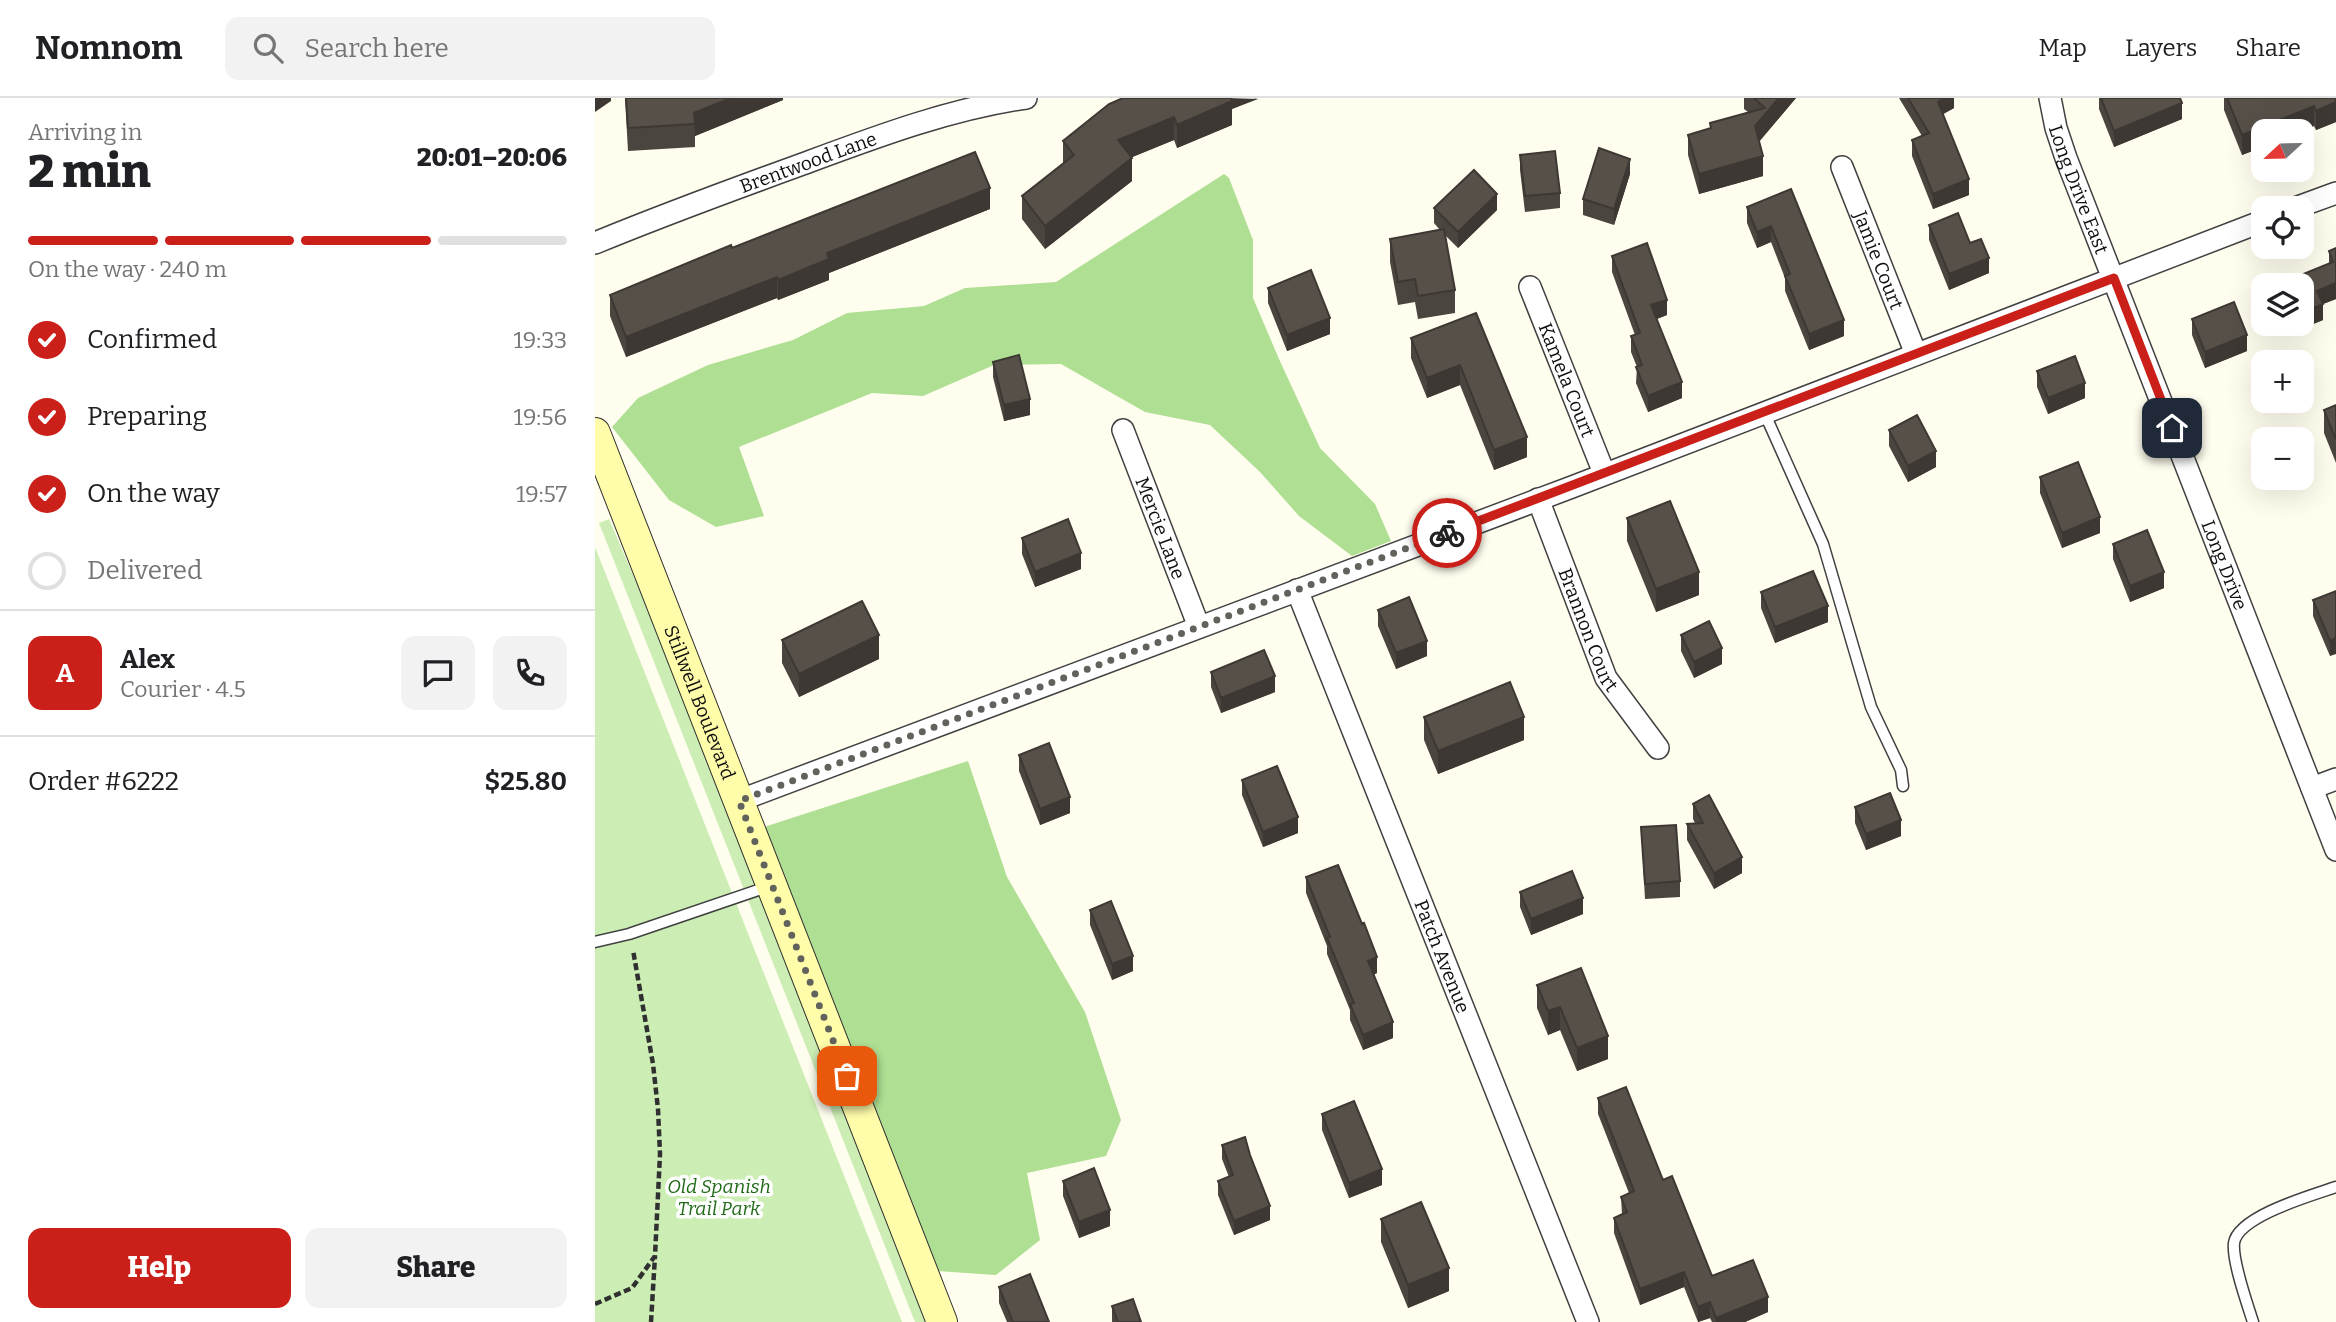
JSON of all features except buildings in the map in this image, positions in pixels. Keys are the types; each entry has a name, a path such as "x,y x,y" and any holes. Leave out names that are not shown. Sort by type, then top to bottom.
{"street":[{"name":"Brentwood Lane","path":"595,243 876,137 939,118 1026,98"},
{"name":"Long Drive East","path":"2050,98 2056,128 2114,278"},
{"name":"Jamie Court","path":"1842,167 1916,354"},
{"path":"2314,201 2336,192"},
{"path":"739,801 2251,226"},
{"name":"Long Drive","path":"2114,278 2336,850"},
{"name":"Kamela Court","path":"1530,287 1604,473"},
{"name":"Mercie Lane","path":"1123,430 1199,627"},
{"name":"Stillwell Boulevard","path":"595,433 605,487 739,801 941,1322"},
{"name":"Brannon Court","path":"1538,499 1606,678 1658,748"},
{"name":"Patch Avenue","path":"1297,590 1588,1322"},
{"path":"2312,788 2336,779"}],"lane":[{"path":"1764,412 1823,544 1871,707 1901,770 1903,786"},
{"path":"595,942 629,934 772,885"},
{"path":"2253,1322 2239,1279 2234,1242 2241,1228 2280,1206 2336,1187"}],"path":[{"path":"629,934 653,1064 658,1109 660,1154 651,1322"},
{"path":"595,1304 632,1288 655,1256"}],"green space":[{"path":"1224,174 1229,178 1253,240 1253,298 1279,359 1320,448 1375,504 1391,541 1352,556 1299,516 1260,472 1210,425 1145,412 1061,364 994,365 923,396 872,393 739,447 764,516 716,527 669,500 612,427 638,398 708,365 793,340 847,313 924,306 965,288 1056,282"},
{"path":"609,519 648,610 926,1322 915,1322 599,523"},
{"name":"Old Spanish Trail Park","path":"595,547 902,1322 595,1322"},
{"path":"968,761 1007,877 1085,1012 1121,1120 1106,1156 1027,1173 1040,1240 996,1275 937,1271 764,827"}],"way so far":[{"path":"847,1076 739,801 1447,533"}],"route":[{"path":"1447,533 2114,278 2172,428"}]}
